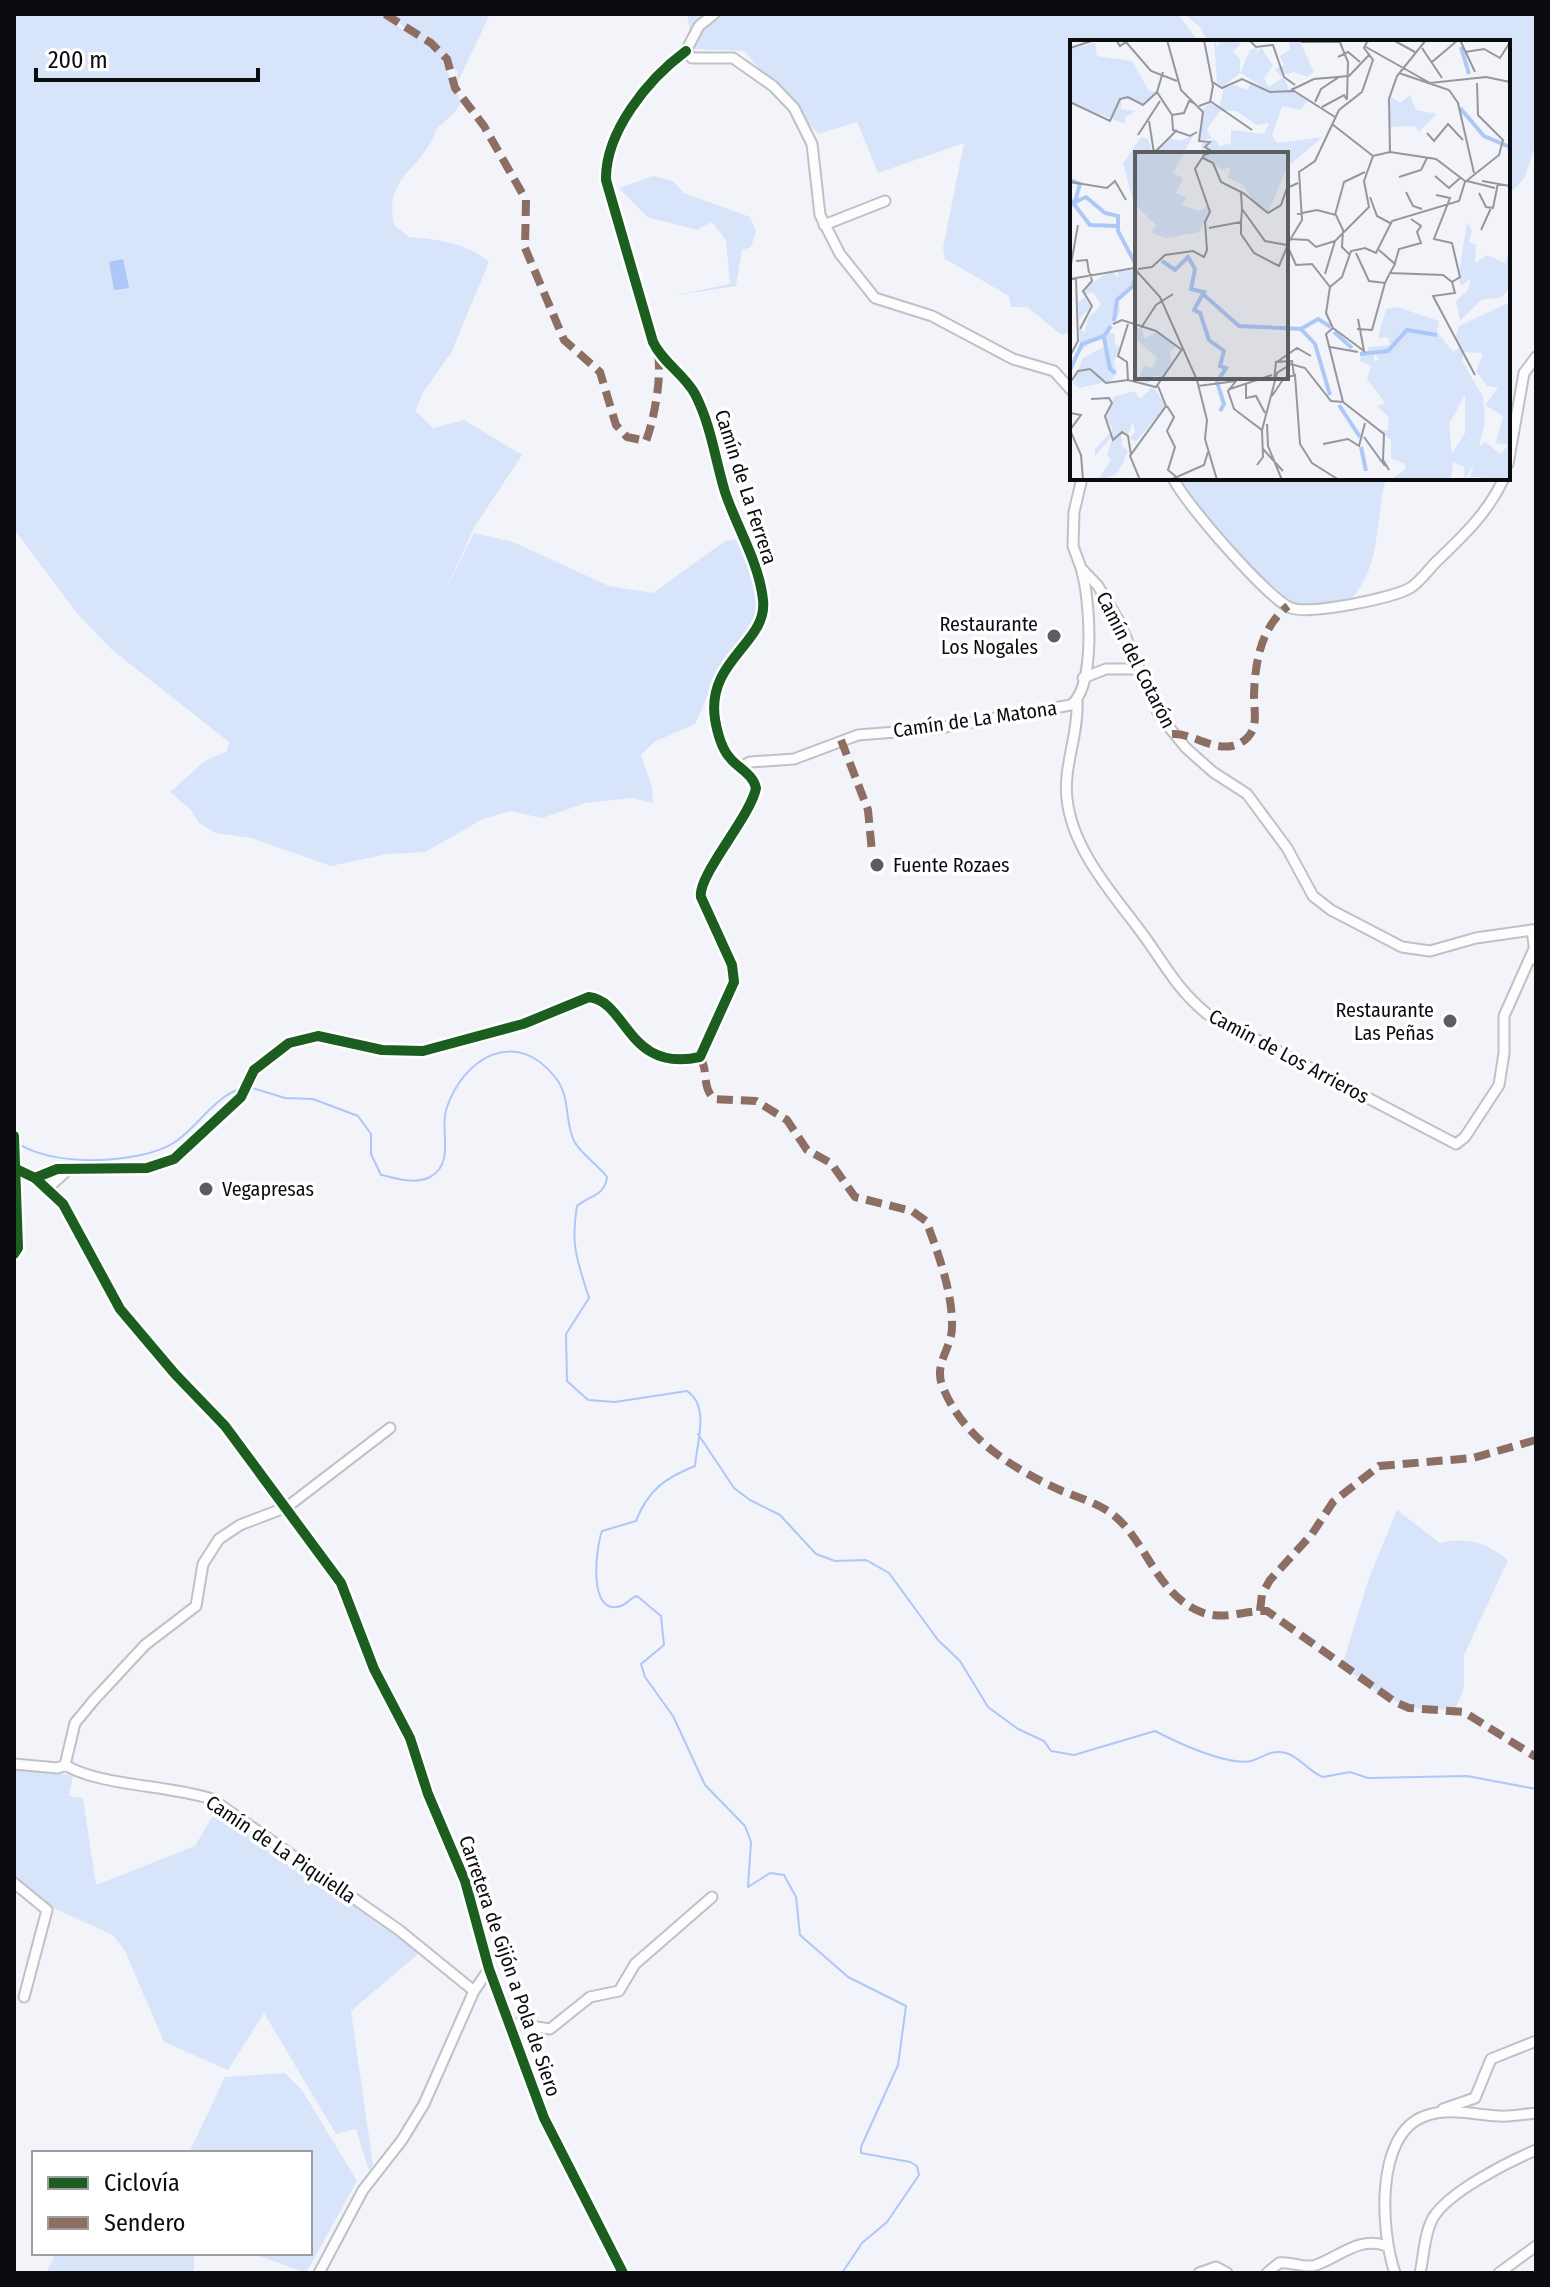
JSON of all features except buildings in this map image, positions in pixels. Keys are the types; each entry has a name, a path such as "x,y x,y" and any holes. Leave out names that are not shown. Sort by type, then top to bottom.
{"street":[{"path":"714,14 699,26 686,51 692,58 733,58 773,86 794,108 812,144 820,215 824,225 856,277 875,298 932,316 1013,359 1054,371 1070,389"},
{"name":"Camín de La Ferrera","path":"686,51 648,87 626,120 608,157 606,180 653,342 664,360 689,385 703,412 725,493 745,536 763,597 760,623 727,663 714,697 714,718 724,750 742,766"},
{"path":"824,225 885,201"},
{"path":"1510,453 1524,373 1536,357"},
{"name":"Camín del Cotarón","path":"1082,480 1072,530 1081,568 1098,586 1119,621 1137,669 1172,734 1213,772 1247,794 1287,848 1313,896 1331,910 1402,947 1430,951 1534,927"},
{"path":"1174,480 1182,496 1239,560 1284,604 1299,609 1341,609 1408,589 1476,525 1503,480"},
{"name":"Camín de La Matona","path":"742,766 750,762 794,759 858,735 933,729 1065,707 1077,701 1091,617 1081,568"},
{"path":"1083,678 1106,669 1137,669"},
{"name":"Camín de Los Arrieros","path":"1077,701 1078,727 1067,791 1074,824 1109,894 1148,942 1177,988 1207,1014 1456,1144 1465,1137 1499,1085 1504,1053 1504,1016 1534,956"},
{"path":"35,1178 57,1169 128,1169 164,1164 210,1129 242,1093 254,1070 279,1048 307,1037 332,1037 382,1050 423,1051 523,1024 589,997 602,1002 652,1053 681,1059 700,1057 734,982 732,965 701,897 701,885 754,797 755,783 742,766"},
{"path":"1534,927 1534,956"},
{"name":"Carretera de Gijón a Pola de Siero","path":"14,1168 48,1188 71,1218 120,1309 175,1374 225,1426 341,1583 374,1669 410,1738 428,1794 465,1881 489,1969 544,2118 623,2273"},
{"path":"48,1188 60,1174 72,1168"},
{"path":"65,1765 75,1723 145,1645 196,1606 203,1564 219,1539 240,1525 287,1507 390,1428"},
{"name":"Camín de La Piquiella","path":"14,1764 58,1768 65,1765 84,1773 184,1790 212,1799 399,1930 474,1991"},
{"path":"14,1883 47,1910 24,1997"},
{"path":"509,2023 550,2029 590,1997 619,1991 635,1964 712,1897"},
{"path":"319,2273 363,2190 402,2140 424,2104 474,1991 489,1969"},
{"path":"1395,2273 1384,2221 1387,2167 1407,2129 1425,2116 1475,2098 1491,2059 1536,2041"},
{"path":"1425,2116 1453,2112 1501,2116 1536,2113"},
{"path":"1420,2273 1428,2233 1444,2205 1511,2161 1536,2150"},
{"path":"1370,2241 1384,2221"},
{"path":"1267,2273 1279,2263 1313,2266 1370,2241 1387,2246"},
{"path":"1499,2273 1536,2246"},
{"path":"1199,2273 1216,2267 1227,2273"}],"shaded area":[{"path":"14,14 378,14 416,38 389,14 490,14 455,88 458,72 442,60 461,102 436,130 424,153 402,179 393,198 392,210 394,225 409,237 462,246 489,262 451,353 424,391 415,411 433,428 464,420 522,455 475,526 442,598 474,533 513,542 609,586 653,593 725,541 743,538 760,614 750,632 724,659 695,724 654,742 641,755 652,787 653,803 632,798 586,803 542,818 510,811 483,819 425,852 387,854 331,866 251,838 216,833 199,823 191,810 170,792 205,761 227,751 229,742 111,649 76,612 14,529"},
{"path":"687,14 1178,14 1198,40 1070,40 1070,333 1062,335 1027,307 1011,307 1009,296 945,259 943,248 964,143 878,173 857,122 818,134 744,51 693,49"},
{"path":"1184,14 1536,14 1536,143 1525,177 1510,194 1510,40 1207,40 1200,27"},
{"path":"653,176 673,181 684,193 750,217 756,231 751,247 742,250 736,286 672,296 730,284 726,240 712,222 697,230 647,217 619,188"},
{"path":"1176,480 1386,480 1371,564 1355,595 1341,609 1284,604 1248,568"},
{"path":"1397,1510 1440,1543 1476,1542 1508,1560 1464,1655 1464,1688 1455,1710 1409,1708 1379,1693 1342,1666 1369,1578"},
{"path":"14,1768 41,1769 73,1776 69,1796 83,1798 96,1885 195,1846 218,1807 392,1930 418,1954 351,2011 373,2165 369,2171 356,2129 336,2134 264,2013 228,2070 164,2042 125,1951 113,1935 51,1907 14,1876"},
{"path":"285,2073 302,2090 357,2181 306,2273 256,2255 312,2255 312,2151 190,2151 225,2077"},
{"path":"55,2255 194,2255 194,2273 46,2273"}],"water":[{"path":"123,259 129,288 114,290 109,262"}],"waterway":[{"path":"249,1087 285,1098 313,1099 358,1116 371,1134 371,1154 381,1175 418,1180 430,1177 442,1164 446,1110 465,1075 492,1055 508,1051 524,1054 540,1062 555,1077 563,1092 574,1141 607,1177 600,1192 577,1206 575,1243 589,1298 566,1334 567,1381 588,1400 615,1402 687,1391 698,1406 700,1425 695,1466 659,1486 646,1501 636,1521 602,1531 596,1565 598,1591 610,1607 621,1606 637,1596 661,1616 664,1645 641,1664 645,1677 673,1716 705,1785 745,1826 751,1842 748,1887 770,1873 784,1875 796,1897 800,1935 848,1977 906,2006 898,2065 861,2153 910,2162 917,2166 919,2175 887,2222 862,2243 842,2273"},
{"path":"14,1140 28,1149 70,1159 117,1159 140,1155 175,1142 215,1104 243,1088"},
{"path":"14,1191 14,1201"},
{"path":"698,1434 734,1488 780,1515 816,1554 835,1561 866,1560 889,1573 938,1640 960,1661 988,1707 1018,1729 1044,1741 1051,1751 1074,1755 1155,1731 1202,1752 1229,1760 1251,1761 1272,1753 1286,1753 1323,1777 1350,1772 1368,1778 1467,1776 1536,1789"}],"marked path":[{"path":"385,14 431,43 447,59 455,88 484,126 526,200 525,248 564,340 600,372 616,425 627,437 646,441 656,398 658,354"},
{"path":"1172,734 1224,747 1239,744 1248,737 1255,722 1254,695 1261,646 1271,624 1288,606"},
{"path":"841,740 868,810 872,852"},
{"path":"700,1057 708,1089 714,1099 756,1101 787,1120 807,1150 831,1163 855,1197 912,1211 926,1221 944,1273 952,1314 951,1335 940,1370 942,1385 962,1421 991,1450 1025,1473 1111,1513 1128,1529 1164,1582 1186,1604 1218,1616 1267,1611 1395,1702 1409,1708 1464,1712 1536,1757"},
{"path":"1260,1611 1262,1594 1270,1580 1312,1534 1333,1502 1379,1466 1473,1458 1536,1440"}],"cycle path":[{"path":"35,1178 57,1169 147,1168 174,1159 241,1097 254,1070 289,1043 318,1036 382,1050 423,1051 523,1024 589,997 613,1011 632,1035 657,1055 676,1059 700,1057 734,982 732,965 701,897 702,887 745,814 756,788 722,744 715,719 715,699 719,682 756,628 762,615 763,600 761,586 725,492 709,430 695,394 653,342 606,180 613,144 631,108 657,76 686,51"},
{"path":"14,1136 18,1248 14,1254"},
{"path":"14,1168 35,1178 63,1204 120,1309 175,1374 225,1426 341,1583 374,1669 410,1738 428,1794 465,1881 489,1969 544,2118 623,2273"}],"place":[{"name":"Restaurante Los Nogales","path":"1054,636"},
{"name":"Fuente Rozaes","path":"877,865"},
{"name":"Restaurante Las Peñas","path":"1450,1021"},
{"name":"Vegapresas","path":"206,1189"}]}
